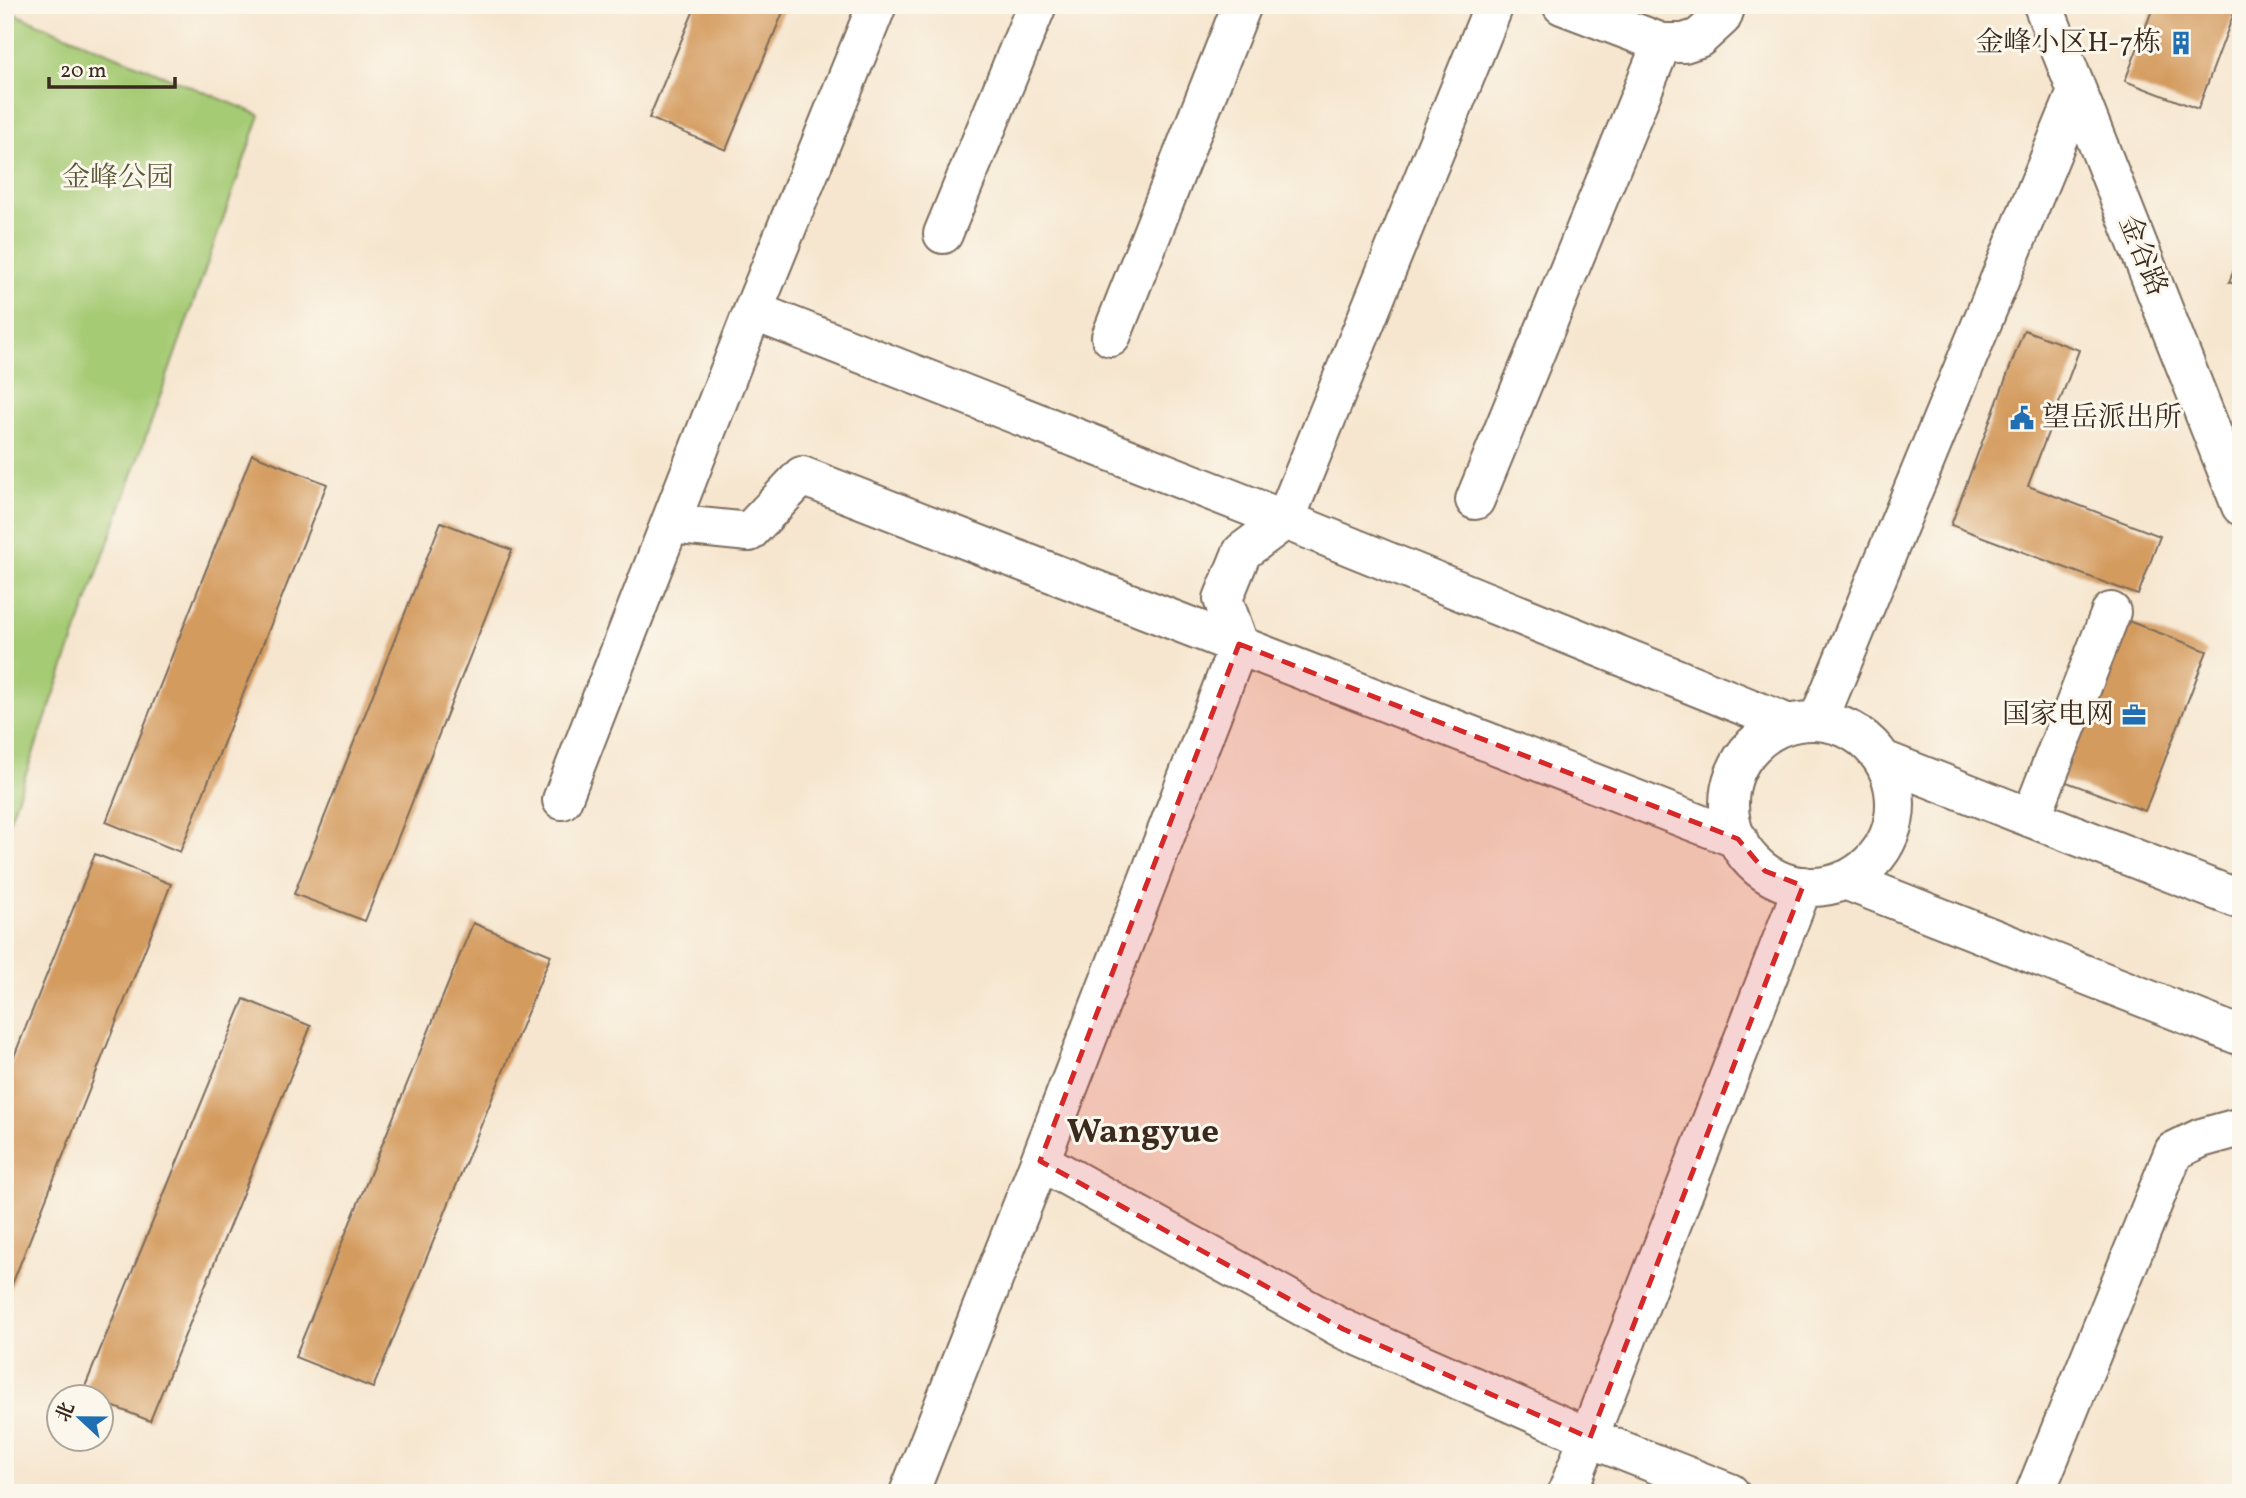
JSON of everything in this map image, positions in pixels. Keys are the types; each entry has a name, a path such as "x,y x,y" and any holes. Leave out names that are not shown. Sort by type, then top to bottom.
{"street":[{"path":"562,800 753,311 877,5"},
{"path":"943,234 1037,5"},
{"path":"1111,337 1242,5"},
{"path":"909,1493 1239,644 1223,599 1242,552 1285,520 1494,5"},
{"path":"1562,5 1662,43 1684,43 1699,38 1722,17 1726,5"},
{"name":"金谷路","path":"2043,5 2241,506"},
{"path":"1475,500 1662,43"},
{"path":"1804,723 2077,92"},
{"path":"753,311 1804,723"},
{"path":"670,524 749,532 802,476 1738,839"},
{"path":"2031,818 2111,612"},
{"path":"1804,723 1831,723 1855,732 1875,749 1882,760 1892,781 1894,793 1891,829 1881,850 1855,874 1825,886 1804,886 1783,882 1765,872 1749,857 1738,839 1730,806 1730,794 1736,771 1758,742 1778,729 1804,723"},
{"path":"1882,760 2241,900"},
{"path":"1845,880 2241,1036"},
{"path":"1567,1493 1804,886"},
{"path":"2035,1493 2174,1152 2201,1138 2241,1127"},
{"path":"1040,1161 1343,1329 1590,1438 1730,1493"}],"highlighted area":[{"path":"1239,644 1738,839 1765,871 1803,886 1590,1438 1343,1329 1040,1161"}],"green space":[{"name":"金峰公园","path":"5,10 260,115 5,833"}],"building":[{"path":"696,5 786,5 726,150 649,118"},
{"name":"金峰小区H-7栋","path":"2154,5 2237,5 2198,109 2125,81"},
{"path":"2241,253 2241,287 2229,282"},
{"name":"望岳派出所","path":"2024,330 2079,350 2028,486 2160,536 2138,595 1951,525"},
{"path":"252,454 327,484 180,852 106,822"},
{"path":"441,522 512,550 365,921 294,894"},
{"name":"国家电网","path":"2123,619 2207,651 2145,811 2061,780"},
{"path":"95,854 171,884 9,1292 5,1290 5,1079"},
{"path":"473,923 551,955 373,1388 295,1357"},
{"path":"244,999 311,1026 150,1421 116,1408 116,1382 87,1382"}],"place":[{"name":"金峰小区H-7栋","path":"2181,43"},
{"name":"望岳派出所","path":"2022,418"},
{"name":"国家电网","path":"2134,715"}],"district":[{"name":"Wangyue","path":"1143,1133"}]}
